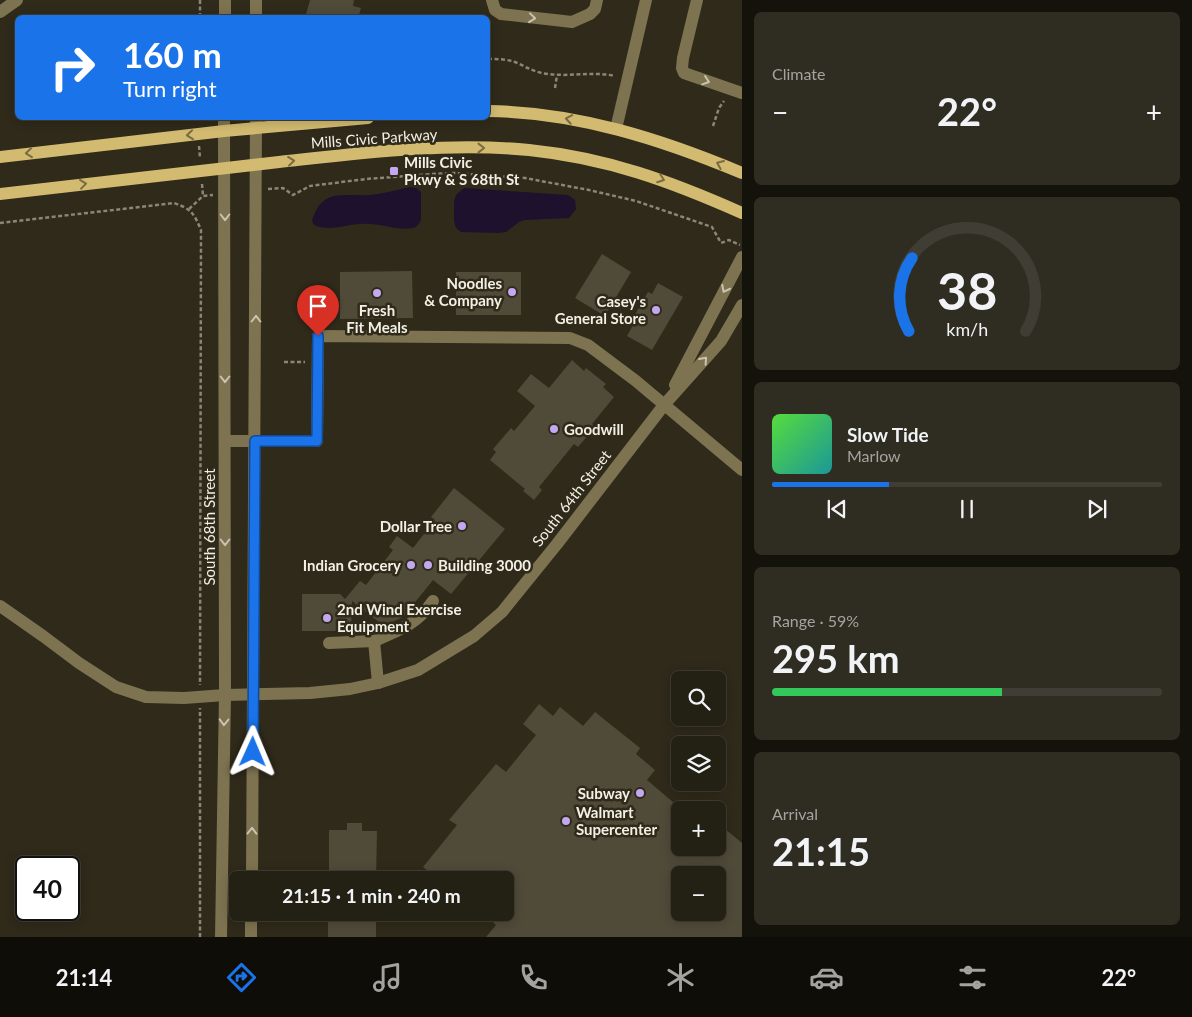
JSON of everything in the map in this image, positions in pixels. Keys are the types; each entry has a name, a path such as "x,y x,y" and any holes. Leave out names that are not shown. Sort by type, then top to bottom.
{"main road":[{"path":"490,111 531,113 616,129 698,155 742,173"},
{"name":"Mills Civic Parkway","path":"0,156 224,131 256,123 323,120"},
{"name":"Mills Civic Parkway","path":"0,194 334,156 432,149 501,148 530,150 598,162 653,176 691,190 742,213"}],"street":[{"path":"0,12 18,0"},
{"path":"225,0 225,15"},
{"path":"256,0 256,15"},
{"path":"492,0 495,10 501,14 572,22 590,14 595,9 596,0"},
{"path":"616,129 646,0"},
{"path":"697,0 683,58 682,68 684,73 737,92"},
{"name":"South 68th Street","path":"221,937 225,695 224,120"},
{"path":"252,871 256,123"},
{"name":"South 64th Street","path":"664,405 742,257"},
{"name":"South 64th Street","path":"0,606 79,663 116,687 146,697 184,698 310,693 350,689 378,683 418,670 474,636 502,612 664,405 721,341 742,305"},
{"path":"225,441 317,441 318,336 570,338 588,346 664,405 742,470"},
{"path":"329,643 374,641 402,630 423,615 433,600"},
{"path":"374,641 378,683"},
{"path":"251,921 251,937"}],"path":[{"path":"200,0 200,15"},
{"path":"490,59 514,62 534,72 557,75 602,73 618,76"},
{"path":"555,88 557,75"},
{"path":"713,126 719,108 737,92"},
{"path":"283,188 293,195 310,186 366,179 447,174 525,178 636,201 712,227 721,243 729,240 742,246"},
{"path":"189,209 203,196"},
{"path":"0,223 174,203 189,209 197,220 201,230 200,658"},
{"path":"284,362 318,362"},
{"path":"200,730 200,937"}],"shaded area":[{"path":"409,187 416,188 421,192 421,220 414,228 403,229 362,224 328,228 314,225 312,221 316,210 328,198 343,195 385,193"},
{"path":"464,188 568,195 575,200 576,209 569,218 525,220 519,222 506,232 461,232 456,228 454,221 454,201 456,195"}],"building":[{"path":"310,0 354,0 353,6 361,8 359,15 306,15"},
{"path":"602,254 631,272 605,316 575,298"},
{"path":"412,271 413,318 340,319 340,272"},
{"path":"456,272 521,272 521,315 456,315"},
{"name":"Casey's General Store","path":"658,283 683,297 652,350 627,336 633,325 630,323 648,292 652,294"},
{"name":"Goodwill","path":"572,360 584,371 586,368 606,384 603,387 614,397 592,424 595,427 578,447 574,444 539,487 542,490 534,500 523,491 525,489 490,460 496,452 493,449 511,428 514,431 535,406 517,391 531,374 549,388"},
{"name":"Building 3000","path":"454,488 505,529 451,594 433,580 403,617 384,626 352,601 351,631 302,631 302,594 340,594 345,599 360,581 366,585 393,550 389,547 397,536 413,548 435,520 431,517"},
{"name":"Walmart Supercenter","path":"539,704 553,716 560,707 583,726 595,712 640,748 636,754 655,770 647,780 672,801 671,856 726,856 726,830 742,843 742,937 486,937 496,925 492,921 514,921 514,871 428,871 423,867 457,825 449,820 496,764 506,772 536,735 523,724"},
{"path":"347,823 362,823 362,831 377,831 376,871 329,871 329,830 347,830"},
{"path":"328,921 376,921 376,937 328,937"}],"place":[{"name":"Mills Civic Pkwy & S 68th St","path":"394,171"},
{"name":"Noodles & Company","path":"512,292"},
{"name":"Fresh Fit Meals","path":"377,293"},
{"name":"Casey's General Store","path":"656,310"},
{"name":"Goodwill","path":"554,429"},
{"name":"Dollar Tree","path":"462,526"},
{"name":"Indian Grocery","path":"411,565"},
{"name":"Building 3000","path":"428,565"},
{"name":"2nd Wind Exercise Equipment","path":"327,618"},
{"name":"Subway","path":"640,793"},
{"name":"Walmart Supercenter","path":"566,821"}],"route":[{"path":"253,752 255,441 317,441 318,336"}]}
